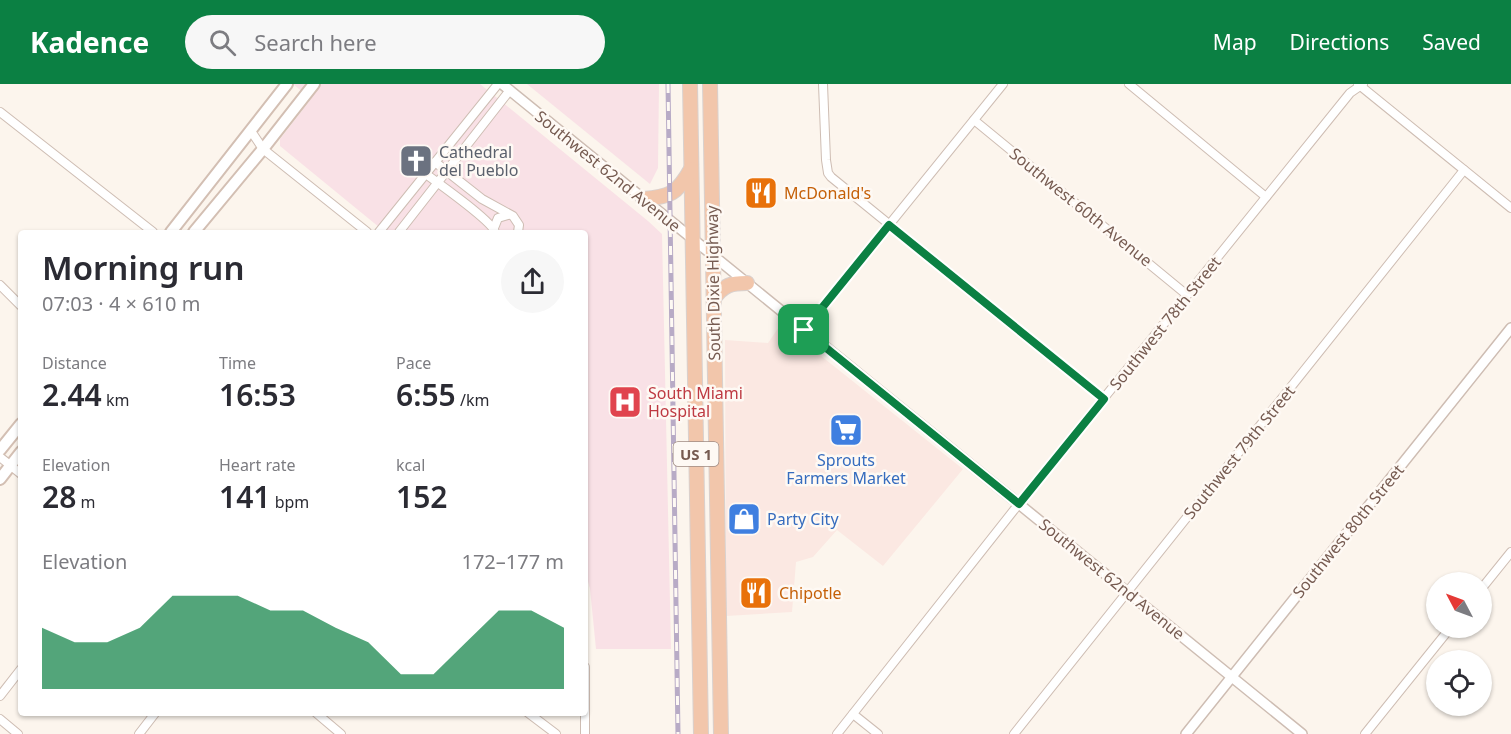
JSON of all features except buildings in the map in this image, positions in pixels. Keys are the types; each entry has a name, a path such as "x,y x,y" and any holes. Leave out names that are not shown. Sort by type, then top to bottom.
{"highway":[{"name":"South Dixie Highway","path":"690,84 700,734"},
{"name":"South Dixie Highway","path":"710,84 721,734"},
{"path":"643,199 664,197 677,190 692,168"},
{"path":"714,298 728,284 747,283"}],"main road":[{"path":"173,230 286,84"},
{"path":"196,230 314,84"},
{"path":"0,450 18,427"},
{"path":"0,479 18,456"}],"street":[{"path":"823,84 828,173 1104,399"},
{"path":"804,330 1004,84"},
{"path":"1129,84 1266,196"},
{"path":"1360,85 1511,208"},
{"name":"Southwest 78th Street","path":"837,734 1266,196 1350,93 1360,85"},
{"path":"381,230 435,162 503,86"},
{"path":"401,230 446,171 503,86"},
{"name":"Southwest 62nd Avenue","path":"503,86 1302,734"},
{"path":"0,112 150,230"},
{"name":"Southwest 60th Avenue","path":"974,120 1187,295"},
{"path":"251,131 263,149 364,230"},
{"path":"435,162 482,199 513,216 518,221 518,230"},
{"name":"Southwest 79th Street","path":"1014,734 1464,170"},
{"path":"426,174 495,230 498,218 508,215"},
{"path":"0,285 18,303"},
{"name":"Southwest 80th Street","path":"1186,734 1511,328"},
{"path":"0,457 18,472"},
{"path":"1492,576 1510,554"},
{"path":"1365,734 1442,638"},
{"path":"0,696 18,673"},
{"path":"854,714 878,734"},
{"path":"139,734 153,716"},
{"path":"320,716 341,734"},
{"path":"532,716 556,734"},
{"path":"585,716 585,734"},
{"path":"0,719 18,734"}],"shaded area":[{"name":"South Miami Hospital","path":"293,84 480,84 662,234 671,649 596,649 588,581 588,230 383,230 280,146 280,139 311,99"},
{"path":"527,84 659,84 658,168 650,184"},
{"path":"781,324 963,469 883,566 837,530 813,557 796,562 792,612 726,616 725,340 768,343"}],"railway":[{"path":"668,84 678,734"}],"place":[{"name":"Cathedral del Pueblo","path":"416,161"},
{"name":"McDonald's","path":"761,193"},
{"name":"South Miami Hospital","path":"625,402"},
{"name":"Sprouts Farmers Market","path":"846,430"},
{"name":"Party City","path":"744,519"},
{"name":"Chipotle","path":"756,593"}],"route":[{"path":"889,225 1104,399 1019,504 804,330 889,225"}]}
